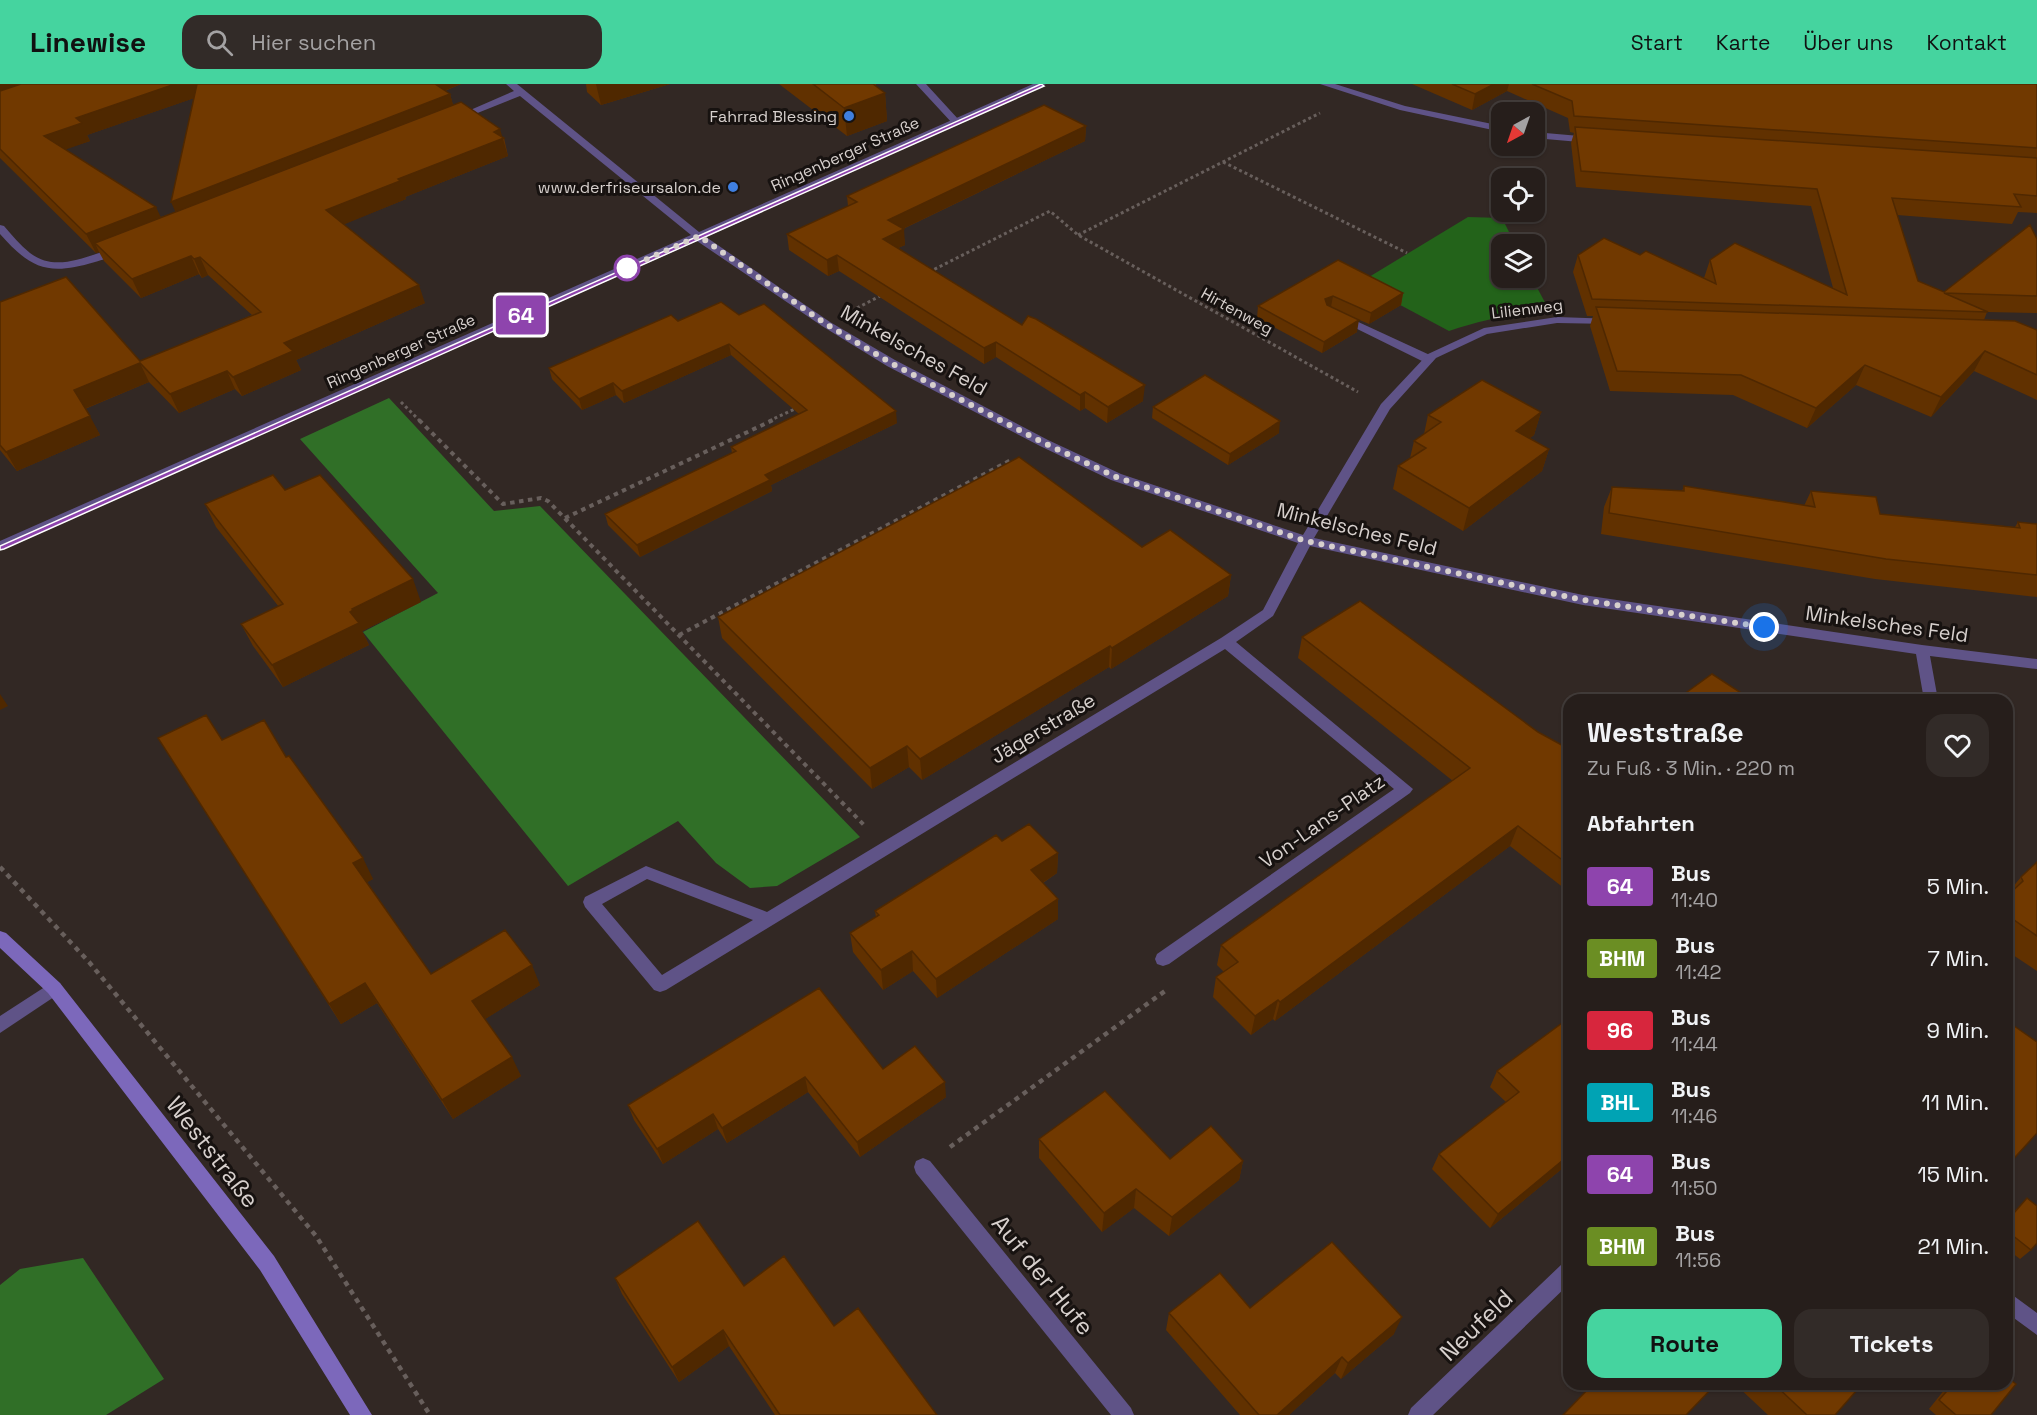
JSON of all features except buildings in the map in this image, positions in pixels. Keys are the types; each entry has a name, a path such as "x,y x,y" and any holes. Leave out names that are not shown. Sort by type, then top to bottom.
{"main road":[{"name":"Weststraße","path":"0,938 54,988 267,1263 362,1415"}],"street":[{"name":"Minkelsches Feld","path":"511,84 699,236 826,324 891,363 1044,443 1116,477 1306,541 1583,600 1922,650 2037,664"},
{"path":"921,84 956,122"},
{"name":"Ringenberger Straße","path":"0,546 37,532 1041,84"},
{"path":"1325,84 1355,95 1491,126"},
{"path":"443,123 521,92"},
{"path":"1545,136 1601,140"},
{"path":"0,228 29,258 60,267 98,258 131,245"},
{"path":"1330,312 1428,359"},
{"name":"Lilienweg","path":"1306,541 1385,407 1428,359 1484,331 1557,320 1627,322"},
{"name":"Ringenberger Straße","path":"0,552 37,532"},
{"name":"Jägerstraße","path":"767,920 646,872 591,902 660,985 1226,642 1268,613 1306,541"},
{"name":"Von-Lans-Platz","path":"1163,959 1405,789 1226,642"},
{"path":"1922,650 1930,694"},
{"path":"0,1025 54,988"},
{"name":"Auf der Hufe","path":"923,1167 1124,1415"},
{"name":"Neufeld","path":"1418,1415 1563,1277"},
{"path":"2013,1306 2037,1325"}],"path":[{"path":"1078,235 1355,95"},
{"path":"1223,162 1407,253"},
{"name":"Hirtenweg","path":"922,275 1050,211 1078,235 1385,407"},
{"path":"826,324 890,291"},
{"path":"378,379 502,504 541,498 548,501 885,847"},
{"path":"564,518 806,403"},
{"path":"679,635 1044,443"},
{"path":"0,867 89,962 316,1236 430,1415"},
{"path":"923,1167 1169,989 1163,959"}],"green space":[{"path":"1468,217 1491,218 1491,222 1504,222 1510,234 1491,234 1491,288 1537,288 1549,310 1499,318 1449,331 1359,283"},
{"path":"389,398 494,511 540,506 860,837 777,886 750,888 716,863 678,821 568,886 363,632 438,593 300,439"},
{"path":"83,1258 164,1379 106,1415 0,1415 0,1285 20,1269"}],"bus line":[{"name":"64","path":"0,546 37,532 1041,84"}],"place":[{"name":"Fahrrad Blessing","path":"849,116"},
{"name":"www.derfriseursalon.de","path":"733,187"}],"route":[{"path":"627,268 699,236 826,324 891,363 1044,443 1116,477 1306,541 1583,600 1764,627"}]}
